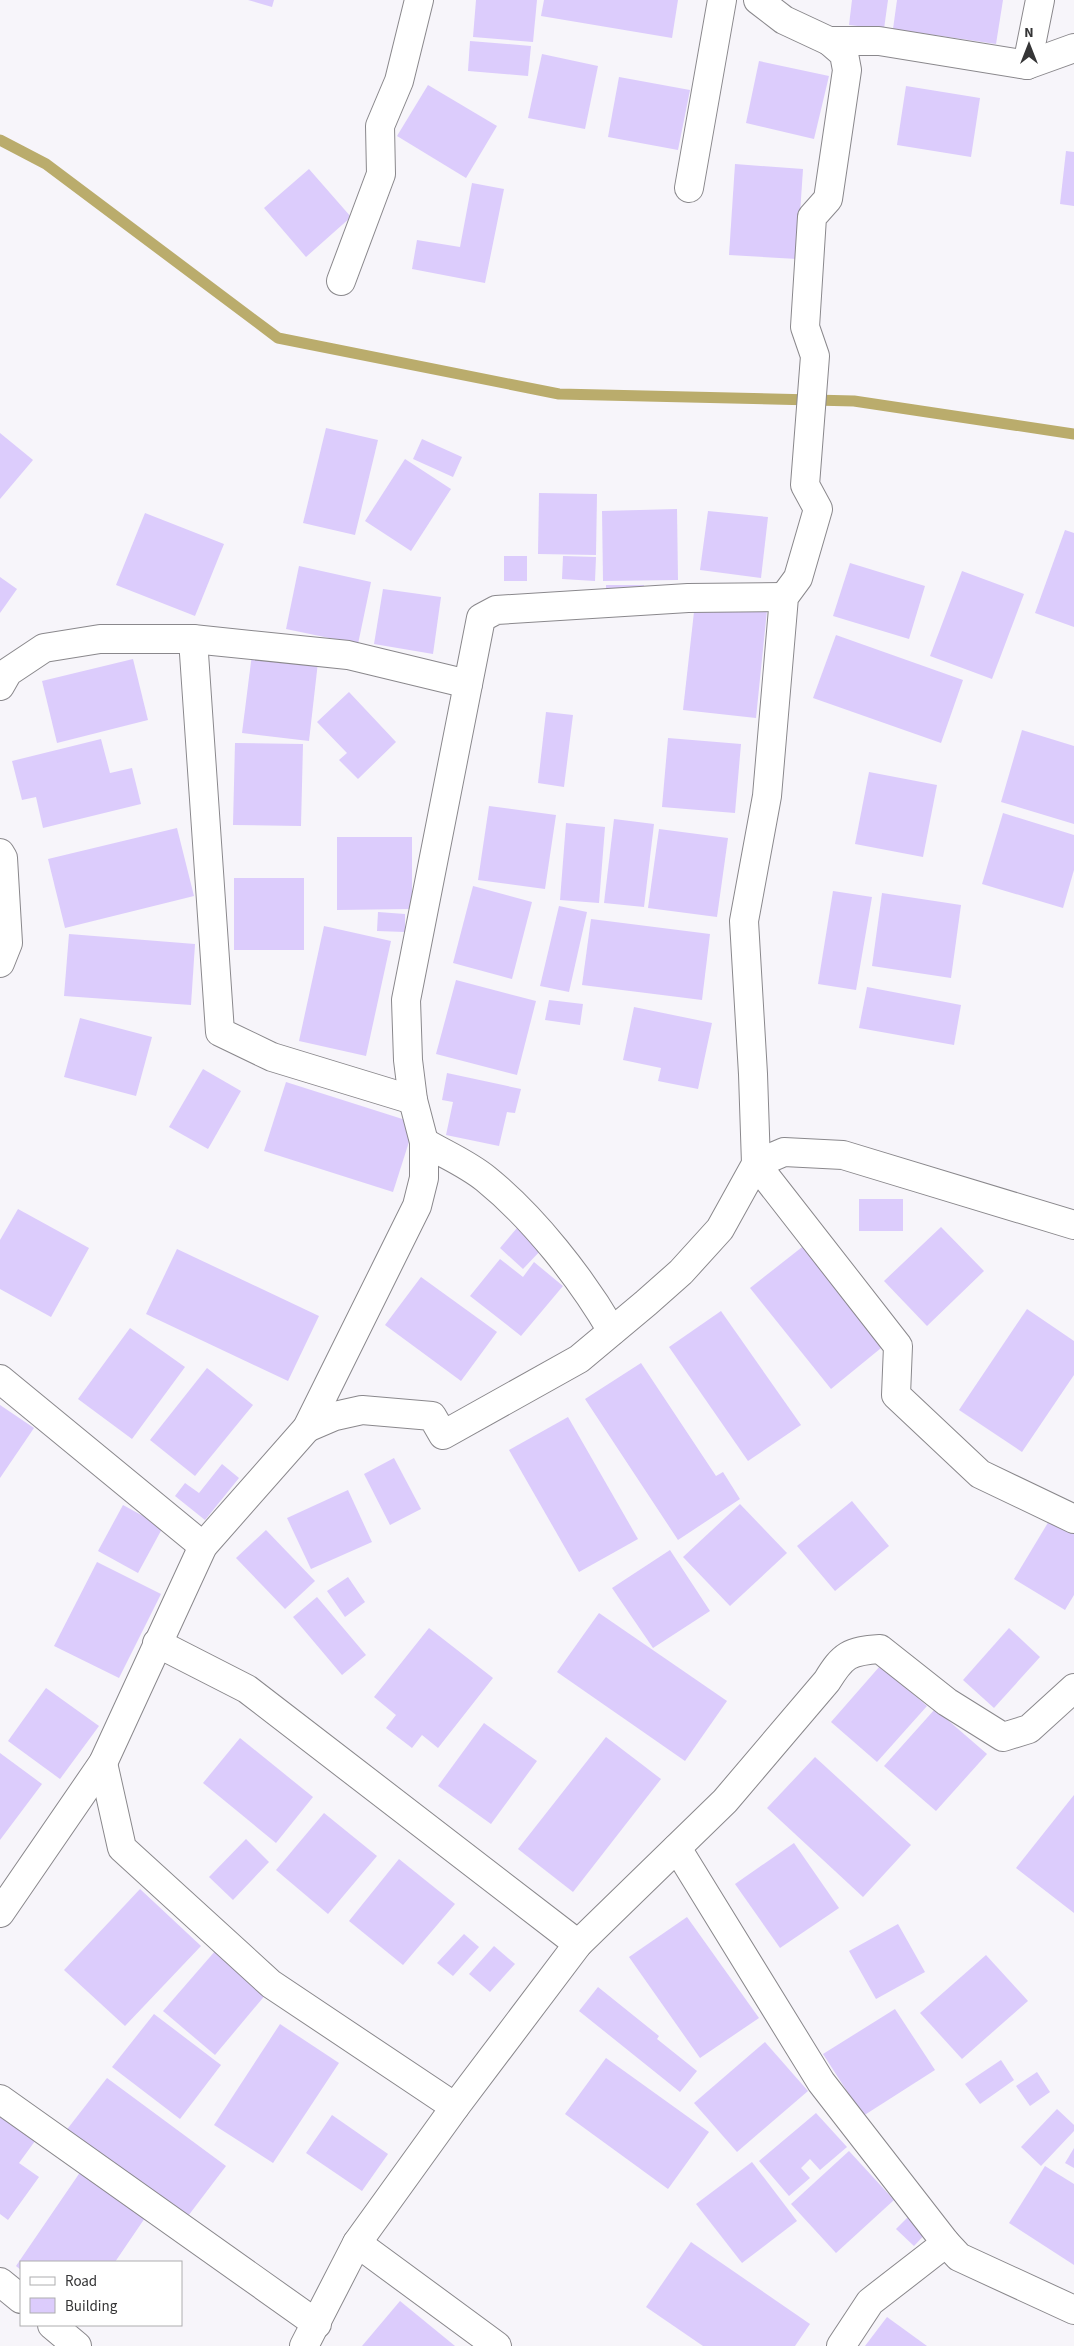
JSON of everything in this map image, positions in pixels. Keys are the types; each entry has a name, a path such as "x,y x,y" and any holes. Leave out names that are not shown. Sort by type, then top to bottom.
{"street":[{"path":"341,282 381,174 380,126 399,81 419,0"},
{"path":"689,188 722,0"},
{"path":"307,1428 335,1416 362,1410 432,1416 443,1434 580,1359 681,1272 720,1229 756,1164 754,1074 744,921 766,796 784,597 798,578 818,510 805,485 815,356 805,327 812,217 828,199 847,70 844,54 829,41 784,20 758,0"},
{"path":"1027,65 1040,0"},
{"path":"829,41 879,41 1027,65 1074,48"},
{"path":"847,70 879,41"},
{"path":"4,1899 103,1763 203,1546 307,1428 417,1206 424,1178 424,1142 413,1100 408,1060 406,1000 481,618 496,610 688,598 784,597"},
{"path":"0,686 8,672 44,648 100,639 193,639 348,655 468,684"},
{"path":"193,639 220,1032 272,1057 413,1100"},
{"path":"0,853 3,858 8,942 0,963"},
{"path":"424,1142 485,1178 519,1209 590,1294 612,1331"},
{"path":"756,1164 784,1152 843,1155 1073,1222"},
{"path":"756,1164 898,1346 896,1395 980,1474 1074,1520"},
{"path":"0,1379 203,1546"},
{"path":"157,1643 247,1689 578,1944"},
{"path":"0,2099 310,2335 357,2243 454,2107 578,1944 725,1801 827,1682 836,1665 856,1651 880,1649 947,1702 1003,1737 1030,1729 1074,1688"},
{"path":"103,1763 122,1848 271,1984 454,2107"},
{"path":"677,1848 821,2082 946,2243 959,2257 1074,2310"},
{"path":"357,2243 497,2346"},
{"path":"841,2346 870,2302 946,2243"},
{"path":"0,2282 20,2298"},
{"path":"53,2326 77,2346"}],"building":[{"path":"248,0 274,0 272,7"},
{"path":"476,0 537,0 533,42 473,37"},
{"path":"544,0 678,0 672,38 541,16"},
{"path":"852,0 888,0 884,29 849,25"},
{"path":"897,0 1003,0 996,44 893,29"},
{"path":"470,41 531,46 528,76 468,71"},
{"path":"542,54 598,66 585,129 528,118"},
{"path":"759,61 829,76 814,139 746,123"},
{"path":"619,77 690,90 678,150 608,137"},
{"path":"428,85 497,126 466,178 397,136"},
{"path":"906,86 980,98 971,157 897,145"},
{"path":"1066,151 1074,152 1074,206 1060,204"},
{"path":"735,164 803,169 797,259 729,255"},
{"path":"309,169 351,217 306,257 264,208"},
{"path":"472,183 504,189 485,283 412,269 417,240 460,247"},
{"path":"326,428 378,440 355,535 303,523"},
{"path":"0,433 33,460 0,499"},
{"path":"422,439 462,457 453,477 413,459"},
{"path":"405,459 451,489 411,551 365,521"},
{"path":"539,493 597,494 596,555 538,554"},
{"path":"677,509 678,580 603,581 602,511"},
{"path":"708,511 768,517 761,578 700,570"},
{"path":"145,513 224,544 195,616 116,585"},
{"path":"1065,530 1074,533 1074,627 1035,613"},
{"path":"504,556 527,556 527,581 504,581"},
{"path":"563,556 596,557 595,581 562,579"},
{"path":"850,563 925,586 909,639 833,616"},
{"path":"299,566 371,582 358,644 286,629"},
{"path":"962,571 1024,594 992,679 930,656"},
{"path":"0,577 17,589 0,613"},
{"path":"606,585 644,585 644,599 606,599"},
{"path":"383,589 441,597 433,654 374,644"},
{"path":"695,603 767,610 756,718 683,710"},
{"path":"836,635 963,680 941,743 813,698"},
{"path":"252,654 318,662 309,741 242,733"},
{"path":"133,659 148,720 57,743 42,681"},
{"path":"349,692 396,742 358,779 339,760 347,753 317,722"},
{"path":"546,712 573,715 564,787 538,783"},
{"path":"1022,730 1074,746 1074,824 1001,802"},
{"path":"668,738 741,744 735,813 662,807"},
{"path":"101,739 110,773 132,768 141,804 43,828 36,797 22,800 12,761"},
{"path":"235,743 303,744 301,826 233,825"},
{"path":"869,772 937,785 923,857 855,844"},
{"path":"489,806 556,815 545,889 478,880"},
{"path":"1003,813 1074,835 1074,870 1063,908 982,884"},
{"path":"614,819 654,824 644,907 604,903"},
{"path":"566,823 605,827 599,903 560,900"},
{"path":"177,828 194,896 65,928 48,859"},
{"path":"659,829 728,838 717,917 648,908"},
{"path":"337,837 412,837 412,909 337,910"},
{"path":"234,878 304,878 304,950 234,950"},
{"path":"473,886 532,902 512,979 453,963"},
{"path":"833,891 872,897 856,990 818,984"},
{"path":"882,893 961,905 951,978 872,966"},
{"path":"559,906 587,912 569,992 540,986"},
{"path":"378,912 405,914 405,932 377,931"},
{"path":"591,919 710,934 702,1000 582,985"},
{"path":"324,926 391,941 366,1056 299,1041"},
{"path":"69,934 195,944 191,1005 64,996"},
{"path":"456,980 536,1001 517,1075 436,1054"},
{"path":"867,987 961,1005 954,1045 859,1028"},
{"path":"549,1000 583,1004 580,1025 545,1020"},
{"path":"634,1007 712,1023 698,1089 658,1081 661,1068 623,1060"},
{"path":"80,1018 152,1037 136,1096 64,1077"},
{"path":"203,1069 241,1091 208,1149 169,1127"},
{"path":"447,1073 521,1089 515,1113 507,1112 499,1146 446,1135 453,1102 442,1100"},
{"path":"286,1082 415,1123 393,1192 264,1151"},
{"path":"859,1199 903,1199 903,1231 859,1231"},
{"path":"18,1209 89,1248 51,1317 0,1289 0,1240"},
{"path":"941,1227 984,1271 927,1326 884,1281"},
{"path":"517,1228 542,1249 523,1269 500,1248"},
{"path":"806,1244 886,1344 831,1389 750,1288"},
{"path":"177,1249 319,1316 288,1381 146,1314"},
{"path":"500,1259 523,1277 534,1262 563,1286 521,1336 470,1296"},
{"path":"421,1277 497,1332 461,1381 385,1325"},
{"path":"1027,1309 1074,1341 1074,1375 1022,1452 959,1410"},
{"path":"721,1311 801,1425 748,1461 669,1347"},
{"path":"130,1328 185,1367 132,1439 78,1399"},
{"path":"641,1363 716,1476 723,1472 740,1499 678,1540 585,1399"},
{"path":"207,1368 253,1405 195,1476 150,1440"},
{"path":"0,1405 34,1428 0,1478"},
{"path":"568,1417 638,1539 579,1572 509,1450"},
{"path":"394,1458 421,1509 390,1525 364,1474"},
{"path":"222,1464 239,1478 205,1520 175,1496 185,1483 199,1493"},
{"path":"348,1490 372,1542 311,1569 287,1518"},
{"path":"852,1501 889,1546 835,1591 797,1546"},
{"path":"740,1504 787,1553 730,1606 683,1557"},
{"path":"123,1505 163,1527 138,1573 98,1551"},
{"path":"1052,1516 1074,1529 1074,1595 1065,1610 1014,1579"},
{"path":"266,1530 315,1581 285,1609 236,1558"},
{"path":"670,1550 710,1611 653,1648 612,1588"},
{"path":"97,1562 161,1594 119,1678 54,1646"},
{"path":"348,1577 365,1602 345,1617 327,1591"},
{"path":"317,1597 366,1655 342,1675 293,1617"},
{"path":"599,1613 727,1701 685,1761 557,1672"},
{"path":"429,1628 493,1678 438,1748 422,1735 412,1748 386,1728 396,1715 374,1697"},
{"path":"1009,1628 1040,1657 994,1708 963,1680"},
{"path":"880,1666 927,1706 877,1762 831,1722"},
{"path":"46,1688 99,1726 60,1779 8,1741"},
{"path":"935,1709 987,1754 936,1811 884,1766"},
{"path":"484,1723 537,1761 491,1824 438,1786"},
{"path":"606,1737 661,1779 573,1892 518,1849"},
{"path":"240,1738 313,1797 276,1843 203,1783"},
{"path":"0,1753 42,1784 0,1840"},
{"path":"815,1757 911,1845 863,1897 767,1808"},
{"path":"1074,1795 1074,1913 1016,1868"},
{"path":"324,1813 377,1856 328,1914 276,1870"},
{"path":"246,1839 269,1862 233,1900 209,1877"},
{"path":"794,1843 839,1908 780,1948 735,1884"},
{"path":"399,1859 455,1904 403,1965 349,1921"},
{"path":"140,1889 201,1946 125,2026 64,1970"},
{"path":"687,1917 759,2018 700,2058 629,1957"},
{"path":"898,1924 925,1972 876,1999 849,1951"},
{"path":"464,1934 479,1947 453,1976 437,1963"},
{"path":"494,1946 515,1964 490,1992 469,1974"},
{"path":"216,1950 267,1993 215,2055 163,2011"},
{"path":"986,1955 1028,2001 962,2059 920,2013"},
{"path":"598,1987 659,2036 657,2039 697,2071 680,2092 579,2011"},
{"path":"895,2009 935,2070 863,2116 823,2054"},
{"path":"154,2014 221,2065 180,2119 112,2067"},
{"path":"280,2024 339,2063 273,2163 214,2125"},
{"path":"765,2042 808,2091 737,2152 694,2103"},
{"path":"606,2058 709,2132 668,2189 565,2114"},
{"path":"1001,2060 1014,2080 980,2104 965,2084"},
{"path":"1037,2072 1050,2092 1030,2106 1016,2086"},
{"path":"107,2078 226,2166 185,2220 65,2132"},
{"path":"1057,2109 1074,2125 1074,2131 1041,2166 1021,2147"},
{"path":"816,2113 847,2147 820,2170 810,2159 801,2168 810,2178 789,2196 759,2161"},
{"path":"332,2115 388,2154 362,2191 306,2153"},
{"path":"0,2116 35,2141 19,2163 39,2177 8,2220 0,2214"},
{"path":"1074,2148 1074,2168 1065,2163"},
{"path":"849,2151 894,2200 836,2253 791,2204"},
{"path":"752,2162 797,2221 742,2263 696,2204"},
{"path":"1045,2166 1074,2184 1074,2265 1009,2223"},
{"path":"83,2168 149,2212 116,2261 20,2261 20,2269 16,2266"},
{"path":"912,2213 929,2230 914,2246 896,2229"},
{"path":"691,2242 810,2324 795,2346 703,2346 646,2307"},
{"path":"400,2301 455,2346 362,2346"},
{"path":"887,2317 927,2346 865,2346"}],"waterway":[{"path":"0,140 46,164 278,338 559,394 854,401 1074,434"}]}
